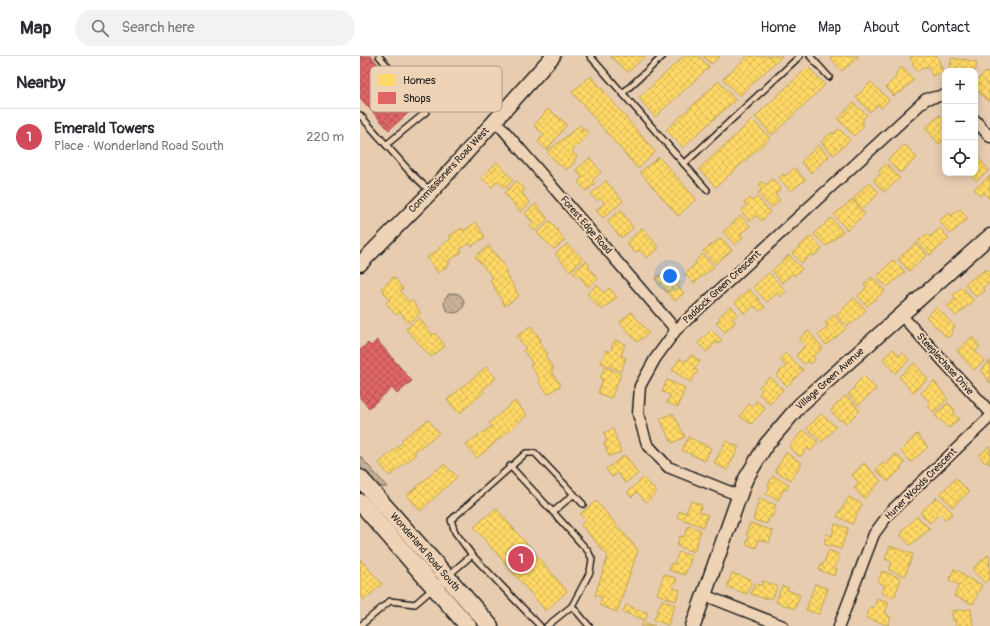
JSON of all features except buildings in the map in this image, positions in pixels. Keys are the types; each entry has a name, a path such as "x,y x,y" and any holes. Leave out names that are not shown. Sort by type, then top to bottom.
{"main road":[{"name":"Wonderland Road South","path":"360,478 440,582 468,626"},
{"name":"Wonderland Road South","path":"360,502 440,582 490,626"}],"street":[{"name":"Commissioners Road West","path":"360,264 431,192 552,56"},
{"name":"Paddock Green Crescent","path":"740,496 668,467 647,444 638,414 640,386 655,359 676,330 926,99 942,96"},
{"name":"Forest Edge Road","path":"495,120 676,330"},
{"path":"978,123 990,137"},
{"name":"Village Green Avenue","path":"693,626 745,480 766,445 800,405 990,236"},
{"name":"Steeplechase Drive","path":"901,315 990,412"},
{"name":"Huner Woods Crescent","path":"839,626 874,534 887,517 990,417"},
{"path":"704,595 783,626"}],"lane":[{"path":"379,56 387,66"},
{"path":"590,56 707,190"},
{"path":"623,93 663,56"},
{"path":"684,164 800,56"},
{"path":"810,56 828,77"},
{"path":"386,145 426,112"},
{"path":"360,115 386,145 431,192"},
{"path":"540,626 472,555 455,532 451,520 526,453 535,453 583,504"},
{"path":"510,466 588,551 592,559 590,572 572,606 547,626"},
{"path":"553,512 574,494"},
{"path":"360,626 390,601 414,604 472,555"},
{"path":"572,606 589,626"}],"shaded area":[{"path":"450,293 458,293 464,299 464,307 458,313 450,313 444,307 444,299"},
{"path":"360,456 387,487 379,486 368,477 360,466"}],"place":[{"name":"Emerald Towers","path":"521,559"}]}
